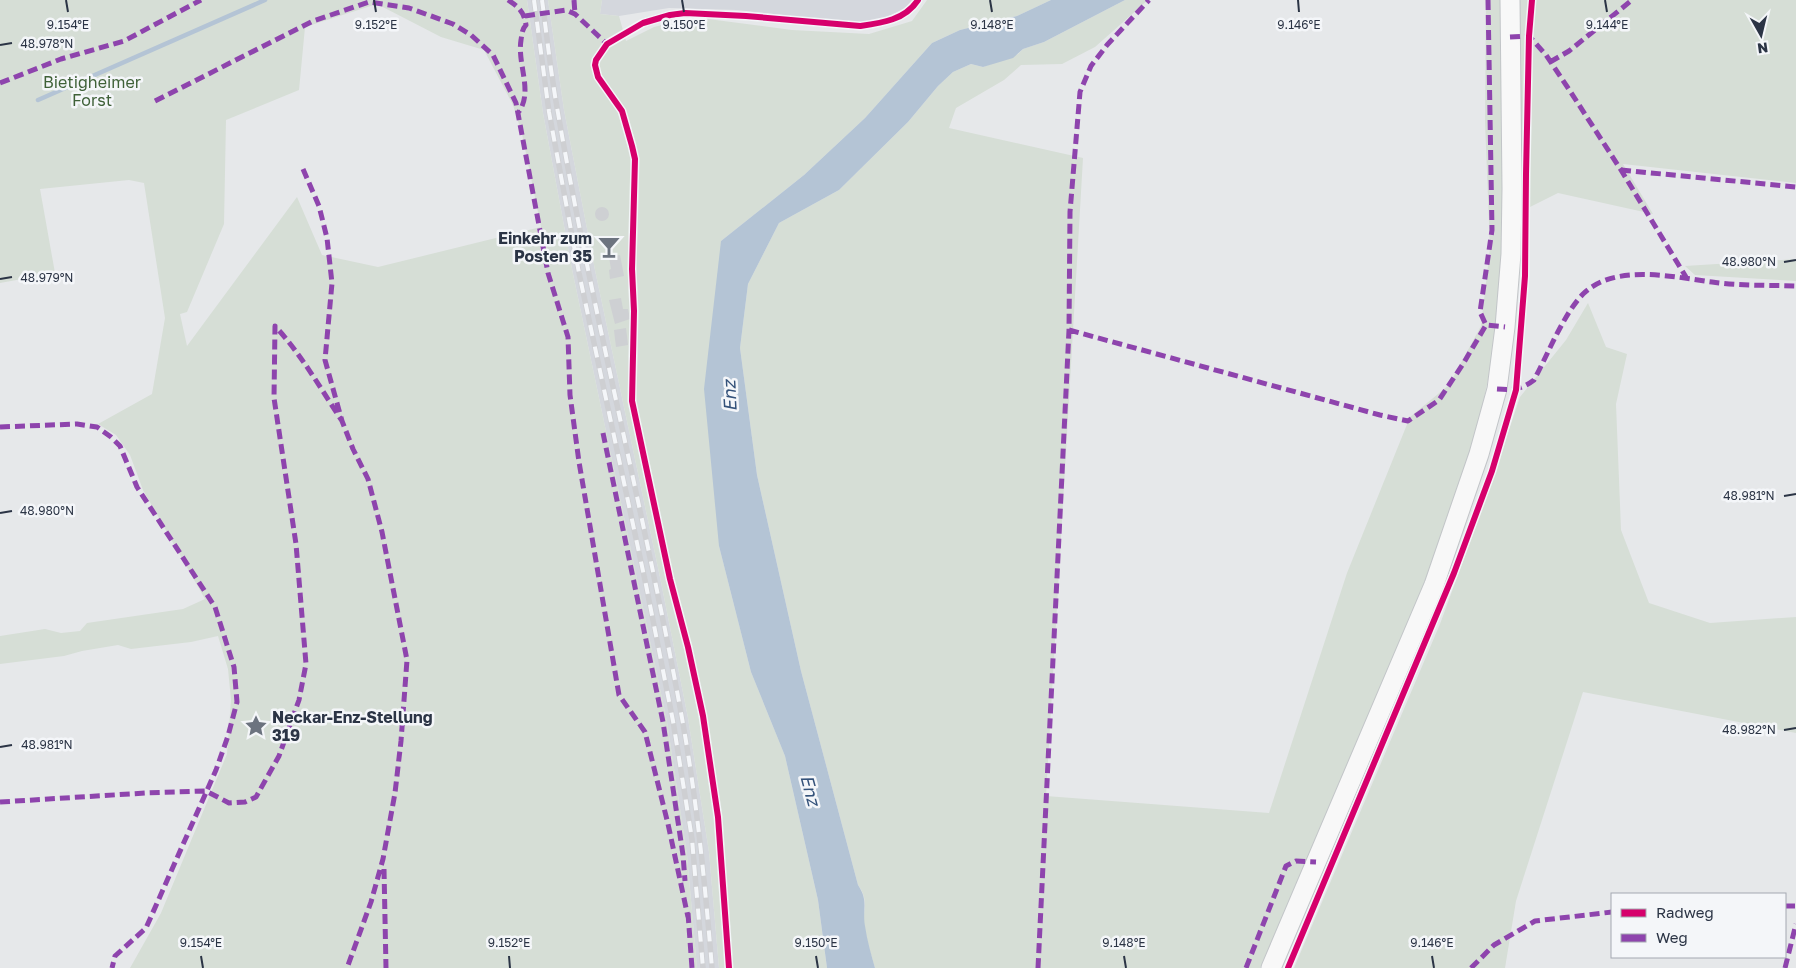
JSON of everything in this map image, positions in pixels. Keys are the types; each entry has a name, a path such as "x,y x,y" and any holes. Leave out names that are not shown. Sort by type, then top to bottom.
{"main road":[{"path":"1271,968 1434,585 1470,483 1494,398 1505,327 1511,254 1510,0"}],"lane":[{"path":"729,968 718,817 703,716 688,647 670,579 632,401 634,311 632,269 635,159 622,111 598,77 595,65 598,56 607,44 643,24 670,15 700,13 860,26 893,20 909,11 918,0"}],"shaded area":[{"path":"527,0 548,0 564,110 595,270 688,718 709,852 719,968 697,968 687,855 667,722 573,274 543,113"},
{"path":"602,0 912,0 905,8 883,19 857,23 737,10 669,8 619,16 600,14"}],"green space":[{"name":"Bietigheimer Forst","path":"0,0 527,0 543,113 573,274 667,722 687,855 697,968 130,968 161,913 227,754 231,700 228,669 218,636 191,642 131,649 118,645 64,656 0,664 0,636 45,629 61,633 80,631 87,623 183,609 205,599 143,490 130,455 116,435 98,424 152,394 165,318 144,183 129,180 40,189 55,273 0,283","holes":["377,4 441,37 484,50 513,105 522,134 541,227 378,267 322,255 297,197 187,346 180,314 187,312 224,224 226,120 299,90 305,27"]},
{"path":"548,0 602,0 600,14 619,16 626,41 654,27 678,21 708,19 792,30 869,34 912,21 927,0 1051,0 1017,16 960,30 932,43 865,118 804,175 721,241 719,546 751,672 785,756 818,900 827,968 719,968 709,852 688,718 595,270 564,110"},
{"path":"1125,0 1148,0 1095,47 1062,64 1021,65 1004,80 956,108 949,128 1083,158 1046,796 1269,813 1347,573 1410,417 1449,385 1481,326 1490,248 1485,122 1486,0 1502,0 1504,247 1496,343 1474,444 1426,588 1260,968 875,968 864,924 865,904 863,895 858,885 801,671 757,475 740,348 748,284 779,223 839,190 908,122 938,86 953,72 971,64 983,67 1018,54 1023,49 1044,42"},
{"path":"1520,0 1796,0 1796,183 1623,164 1653,214 1558,193 1522,211 1518,28"},
{"path":"1796,259 1796,281 1695,275 1685,266"},
{"path":"1588,303 1606,347 1627,354 1616,404 1621,530 1649,603 1710,623 1796,617 1796,733 1583,692 1516,901 1505,968 1294,968 1440,624 1488,493 1520,397 1566,340"}],"water":[{"name":"Enz","path":"1051,0 1125,0 1044,42 1023,49 1013,58 983,67 971,64 953,72 938,86 908,122 839,190 779,223 748,284 740,348 757,475 801,671 858,885 863,896 865,905 864,920 875,968 827,968 818,900 785,756 751,672 719,546 704,389 721,241 804,175 865,118 932,43 960,30 1017,16"}],"building":[{"path":"602,207 607,209 609,214 607,219 602,221 597,219 595,214 597,209"},
{"path":"620,255 624,276 610,279 609,257"},
{"path":"621,298 623,309 628,309 630,319 615,324 609,300"},
{"path":"626,328 628,345 616,347 614,330"}],"waterway":[{"path":"38,100 265,0"}],"railway":[{"path":"534,0 549,112 579,273 646,585 673,721 692,839 703,968"},
{"path":"542,0 553,85 572,189 652,566 682,718 700,843 712,968"}],"marked path":[{"path":"0,83 61,59 124,41 201,0"},
{"path":"508,0 520,10 526,25 522,32 520,49 525,96 523,105 518,113"},
{"path":"574,0 575,14"},
{"path":"1038,968 1069,330 1070,212 1080,92 1091,66 1107,45 1149,0"},
{"path":"1488,0 1492,230 1480,312 1486,325 1505,327"},
{"path":"1550,62 1569,51 1632,0"},
{"path":"155,101 313,21 369,2 409,8 453,24 471,35 493,55 516,103 548,273 568,337 570,395 579,462 619,695 645,732 668,824 688,917"},
{"path":"525,16 566,10 575,14 607,44"},
{"path":"1510,37 1529,36 1546,55 1621,170 1686,277"},
{"path":"303,169 319,206 327,238 332,283 325,360 342,421 368,479 382,532 407,660 395,793 383,859 371,902 347,968"},
{"path":"1621,170 1796,187"},
{"path":"1497,389 1516,389 1534,380 1562,324 1576,303 1583,294 1596,284 1611,278 1645,274 1733,284 1796,286"},
{"path":"1069,330 1408,421 1439,400 1486,325"},
{"path":"0,802 206,791 229,803 245,802 256,797 279,756 299,700 306,664 296,544 274,398 275,326 302,360 342,421"},
{"path":"0,427 77,424 97,427 120,446 137,487 215,607 234,667 237,702 216,770 146,928 115,956 112,968"},
{"path":"603,433 663,722 683,855 685,881"},
{"path":"1246,968 1286,866 1296,861 1316,862"},
{"path":"384,869 386,968"},
{"path":"1786,906 1796,906"},
{"path":"1471,968 1494,945 1535,921 1611,912"},
{"path":"688,913 692,968"},
{"path":"1785,968 1796,924"}],"cycle path":[{"path":"729,968 718,817 703,716 688,647 670,579 632,401 634,311 632,269 635,159 622,111 598,77 595,65 596,60 607,44 643,23 670,15 685,13 746,16 860,26 885,22 900,16 913,7 918,0"},
{"path":"1288,968 1454,573 1492,471 1516,390 1525,276 1529,36 1532,0"}],"place":[{"name":"Einkehr zum Posten 35","path":"609,247"},
{"name":"Neckar-Enz-Stellung 319","path":"256,726"}]}
